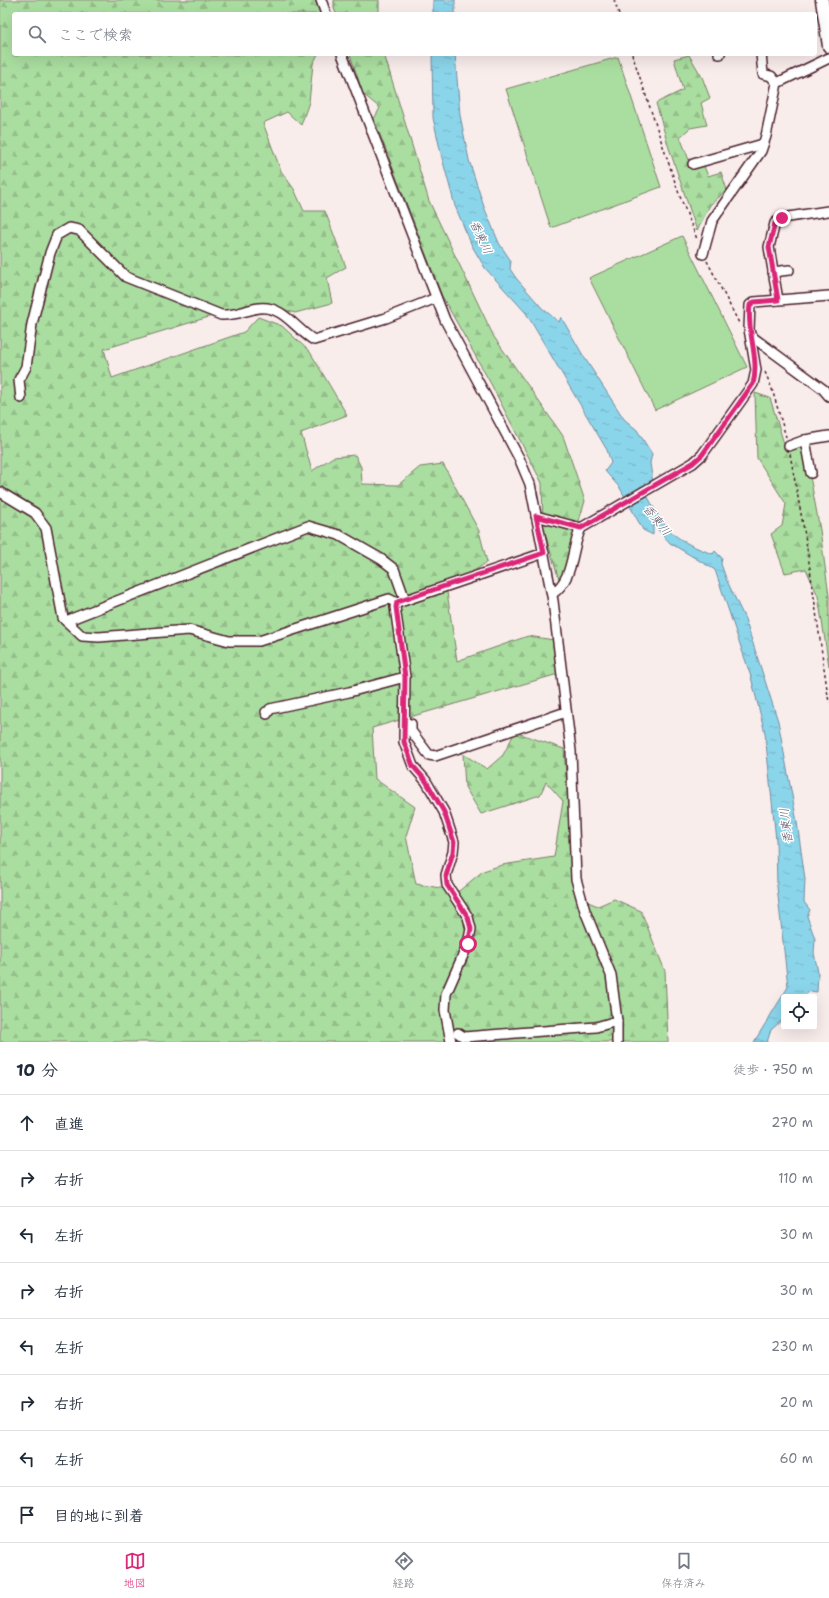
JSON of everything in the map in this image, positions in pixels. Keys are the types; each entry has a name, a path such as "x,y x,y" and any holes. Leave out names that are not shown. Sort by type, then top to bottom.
{"street":[{"path":"321,0 325,12"},
{"path":"822,0 829,46"},
{"path":"343,56 445,320 519,458 530,484 552,594 566,712 570,751 576,879 585,911 611,975 617,1021 617,1042"},
{"path":"761,56 763,74 771,76 777,83"},
{"path":"777,83 829,58"},
{"path":"703,254 712,221 760,151 763,144 777,83"},
{"path":"693,164 763,144"},
{"path":"778,300 769,247 771,224 782,218 821,209"},
{"path":"21,398 19,380 26,367 32,324 50,253 58,235 69,228 79,230 126,277 222,315 232,316 259,308 271,309 284,315 314,340 386,318 436,298"},
{"path":"773,272 789,270"},
{"path":"536,516 581,528 693,463 702,455 753,384 756,370 751,336 750,305 754,302 829,296"},
{"path":"751,336 823,389 829,396"},
{"path":"789,446 805,440 829,436"},
{"path":"805,440 811,473"},
{"path":"0,492 34,513 46,528 63,618 82,636 99,637 190,630 229,641 259,641 389,599 401,601 544,553"},
{"path":"66,621 308,526 339,535 381,559 394,569 401,601"},
{"path":"552,594 559,589 570,571 581,528"},
{"path":"401,601 396,607 405,677 404,742 413,766 426,781 444,812 454,842 453,852 446,876 447,885 468,917 471,929 468,944 446,994 445,1010 451,1042"},
{"path":"266,712 267,714 270,709 349,692 405,677"},
{"path":"404,723 411,724 411,731 428,755 435,756 566,712"},
{"path":"458,1033 464,1037 588,1028 617,1021"}],"path":[{"path":"614,0 618,12"}],"green space":[{"path":"0,0 315,0 319,12 12,12 12,56 317,56 313,64 309,102 301,125 287,112 263,123 281,171 294,189 304,211 325,211 346,267 327,278 332,303 295,313 266,304 225,312 104,349 112,378 244,332 258,317 282,326 310,352 347,415 301,433 312,471 333,457 355,455 361,467 362,484 398,485 420,467 443,464 479,531 487,562 464,578 446,585 457,661 528,636 554,640 558,674 372,728 375,779 415,807 406,836 416,884 459,891 483,871 502,865 554,857 563,801 546,782 540,795 481,814 465,787 463,754 487,769 503,755 515,732 564,749 574,879 578,898 598,906 614,899 641,911 665,971 668,1042 0,1042"},
{"path":"334,0 379,0 379,12 335,12"},
{"path":"351,56 385,56 429,201 494,337 563,436 585,501 560,583 543,527 542,483 491,384 442,296 374,119 380,108 363,94"},
{"path":"690,56 702,77 710,98 701,103 707,125 690,128 680,137 689,160 695,167 703,164 708,176 721,172 727,190 710,205 697,231 668,145 656,103 683,90 674,59"},
{"path":"618,57 661,187 551,228 506,89"},
{"path":"682,236 747,367 655,410 589,278"},
{"path":"755,393 770,398 785,447 804,444 820,530 829,596 829,666 818,596 806,569 785,573 771,534 782,526 786,504 757,458"}],"water":[{"path":"433,0 455,0 455,12 433,12"},
{"name":"香東川","path":"432,56 455,56 460,115 469,160 484,207 499,243 511,261 510,269 542,308 559,322 561,317 584,357 624,419 637,430 652,454 650,463 653,484 648,497 661,519 673,534 690,545 713,554 715,551 722,558 721,564 727,581 745,619 778,721 797,822 805,879 804,902 810,910 807,916 815,939 814,953 818,972 817,992 810,991 806,994 784,994 788,987 777,887 776,840 765,733 751,677 715,570 670,543 653,524 653,535 643,530 620,488 605,471 611,463 607,450 526,313 485,268 472,246 455,206 433,118"},
{"path":"781,998 781,1021 771,1030 767,1042 754,1042"}],"route":[{"path":"468,944 471,929 468,917 447,885 446,876 453,852 454,842 444,812 426,781 413,766 404,742 405,677 396,607 397,602 544,553 536,516 581,528 693,463 702,455 725,422 746,396 753,384 756,370 749,329 750,305 754,302 778,300 769,247 775,223 782,218"}]}
